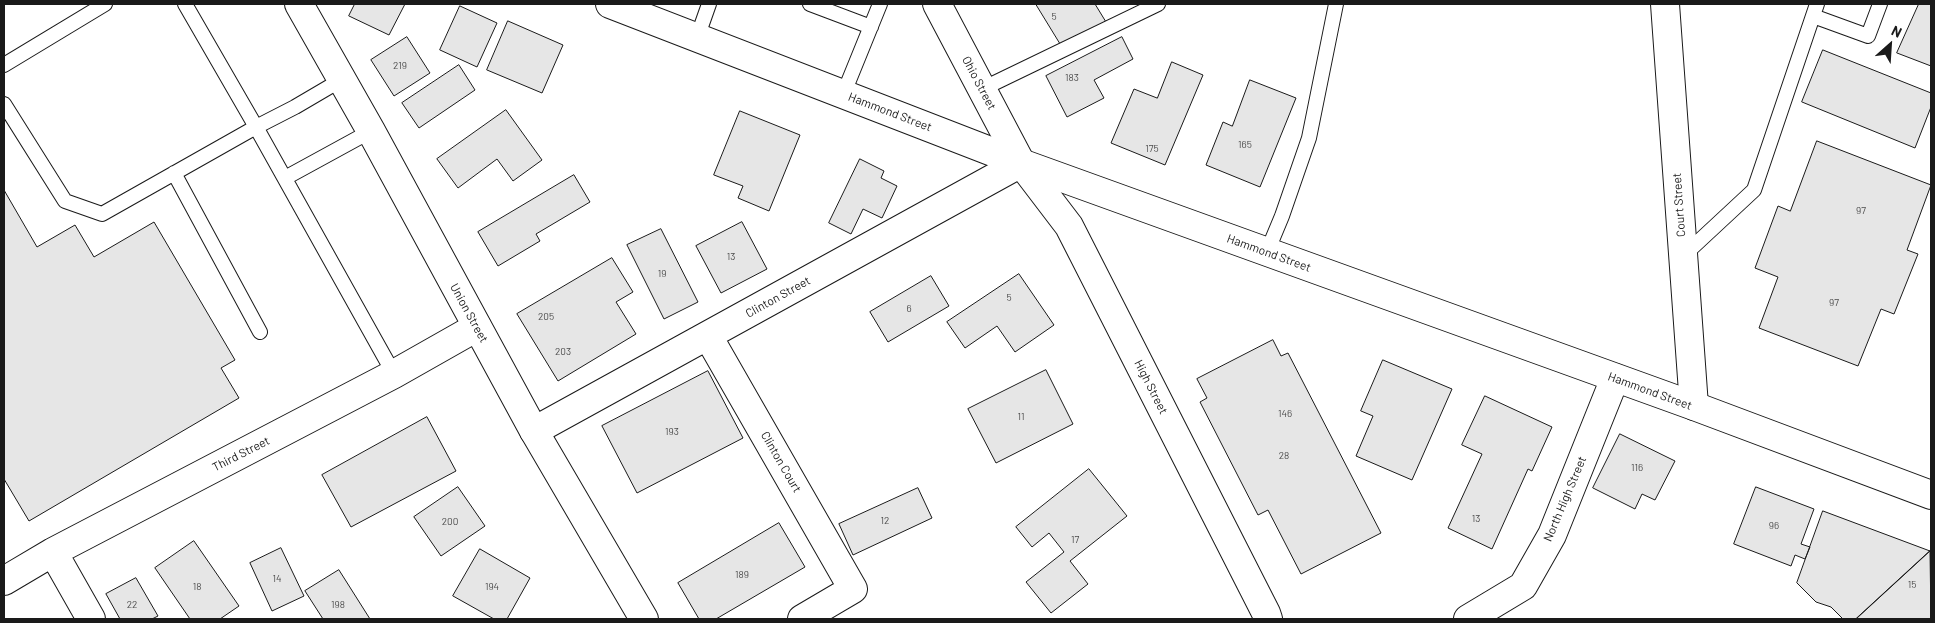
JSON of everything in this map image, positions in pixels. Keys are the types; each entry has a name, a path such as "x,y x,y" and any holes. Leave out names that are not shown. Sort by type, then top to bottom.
{"street":[{"name":"Union Street","path":"299,4 534,431 644,619"},
{"name":"Hammond Street","path":"610,4 1021,163 1694,406 1931,495"},
{"name":"Ohio Street","path":"937,4 1021,163"},
{"name":"Court Street","path":"1665,4 1694,406"},
{"name":"Clinton Street","path":"534,431 1021,163"},
{"name":"High Street","path":"1021,163 1069,226 1268,619"},
{"name":"Third Street","path":"4,581 52,552 394,374 477,327"},
{"name":"Clinton Court","path":"708,336 853,589 802,619"},
{"name":"North High Street","path":"1468,619 1523,586 1552,535 1615,378"},
{"path":"52,552 91,619"}],"lane":[{"path":"4,65 83,9 105,4"},
{"path":"185,4 394,374"},
{"path":"697,38 709,4"},
{"path":"810,4 870,27"},
{"path":"844,95 880,4"},
{"path":"982,89 1158,4"},
{"path":"1267,252 1282,216 1309,138 1336,4"},
{"path":"1683,256 1754,190 1815,10 1868,36 1880,4"},
{"path":"4,104 65,201 102,214 342,80"},
{"path":"285,178 371,132"},
{"path":"174,174 260,332"}],"building":[{"path":"355,4 405,4 389,35 349,16"},
{"path":"1036,4 1095,4 1106,22 1063,48"},
{"path":"1919,4 1931,4 1931,66 1897,53"},
{"path":"460,6 497,23 477,67 440,50"},
{"path":"508,21 563,45 542,93 487,70"},
{"path":"407,37 430,73 394,96 371,60"},
{"path":"1122,37 1133,59 1094,80 1104,98 1067,117 1046,76"},
{"path":"1823,50 1931,93 1931,107 1915,148 1802,102"},
{"path":"1172,62 1203,75 1165,165 1111,143 1134,89 1157,98"},
{"path":"459,65 475,90 419,128 402,103"},
{"path":"1250,80 1296,98 1260,187 1206,165 1223,122 1232,126"},
{"path":"506,110 542,160 513,181 497,159 458,188 437,159"},
{"path":"740,111 800,135 769,211 738,198 743,186 714,175"},
{"path":"1817,141 1931,185 1907,250 1918,254 1894,314 1881,309 1858,366 1759,328 1778,277 1755,268 1778,206 1790,211"},
{"path":"860,159 884,171 881,178 897,186 882,218 863,209 851,234 829,223"},
{"path":"574,175 590,202 536,234 540,241 498,266 478,232"},
{"path":"4,190 37,247 75,225 94,257 154,222 235,360 221,368 239,398 29,521 4,479"},
{"path":"742,222 767,269 721,293 696,246"},
{"path":"661,229 698,302 664,319 627,245"},
{"path":"612,258 633,292 616,302 636,334 558,381 517,314"},
{"path":"1019,274 1054,325 1015,352 997,326 965,348 947,322"},
{"path":"931,276 949,306 888,342 870,312"},
{"path":"1273,340 1281,356 1288,353 1381,533 1301,574 1268,510 1258,515 1200,402 1207,398 1197,379"},
{"path":"1383,360 1452,389 1412,480 1356,456 1373,416 1361,411"},
{"path":"1046,370 1073,424 996,463 968,409"},
{"path":"708,371 743,438 637,493 602,426"},
{"path":"1485,396 1552,427 1532,471 1528,469 1492,549 1448,528 1482,454 1462,445"},
{"path":"427,417 456,471 351,527 322,475"},
{"path":"1620,434 1675,461 1655,500 1642,494 1635,509 1593,488"},
{"path":"1089,469 1127,516 1070,561 1088,584 1051,613 1026,582 1064,552 1049,533 1032,547 1016,527"},
{"path":"458,487 485,526 441,556 414,517"},
{"path":"1756,487 1814,509 1801,544 1810,547 1805,559 1795,555 1791,566 1734,544"},
{"path":"918,488 932,518 853,555 839,524"},
{"path":"1823,511 1930,551 1856,619 1843,619 1831,607 1816,602 1797,583"},
{"path":"779,523 805,567 716,619 699,619 678,583"},
{"path":"194,541 239,606 220,619 190,619 155,568"},
{"path":"281,548 304,596 272,611 250,563"},
{"path":"480,549 530,578 507,619 494,619 453,596"},
{"path":"1930,551 1931,619 1856,619"},
{"path":"339,570 370,619 323,619 305,591"},
{"path":"136,578 158,616 152,619 120,619 106,594"}]}
